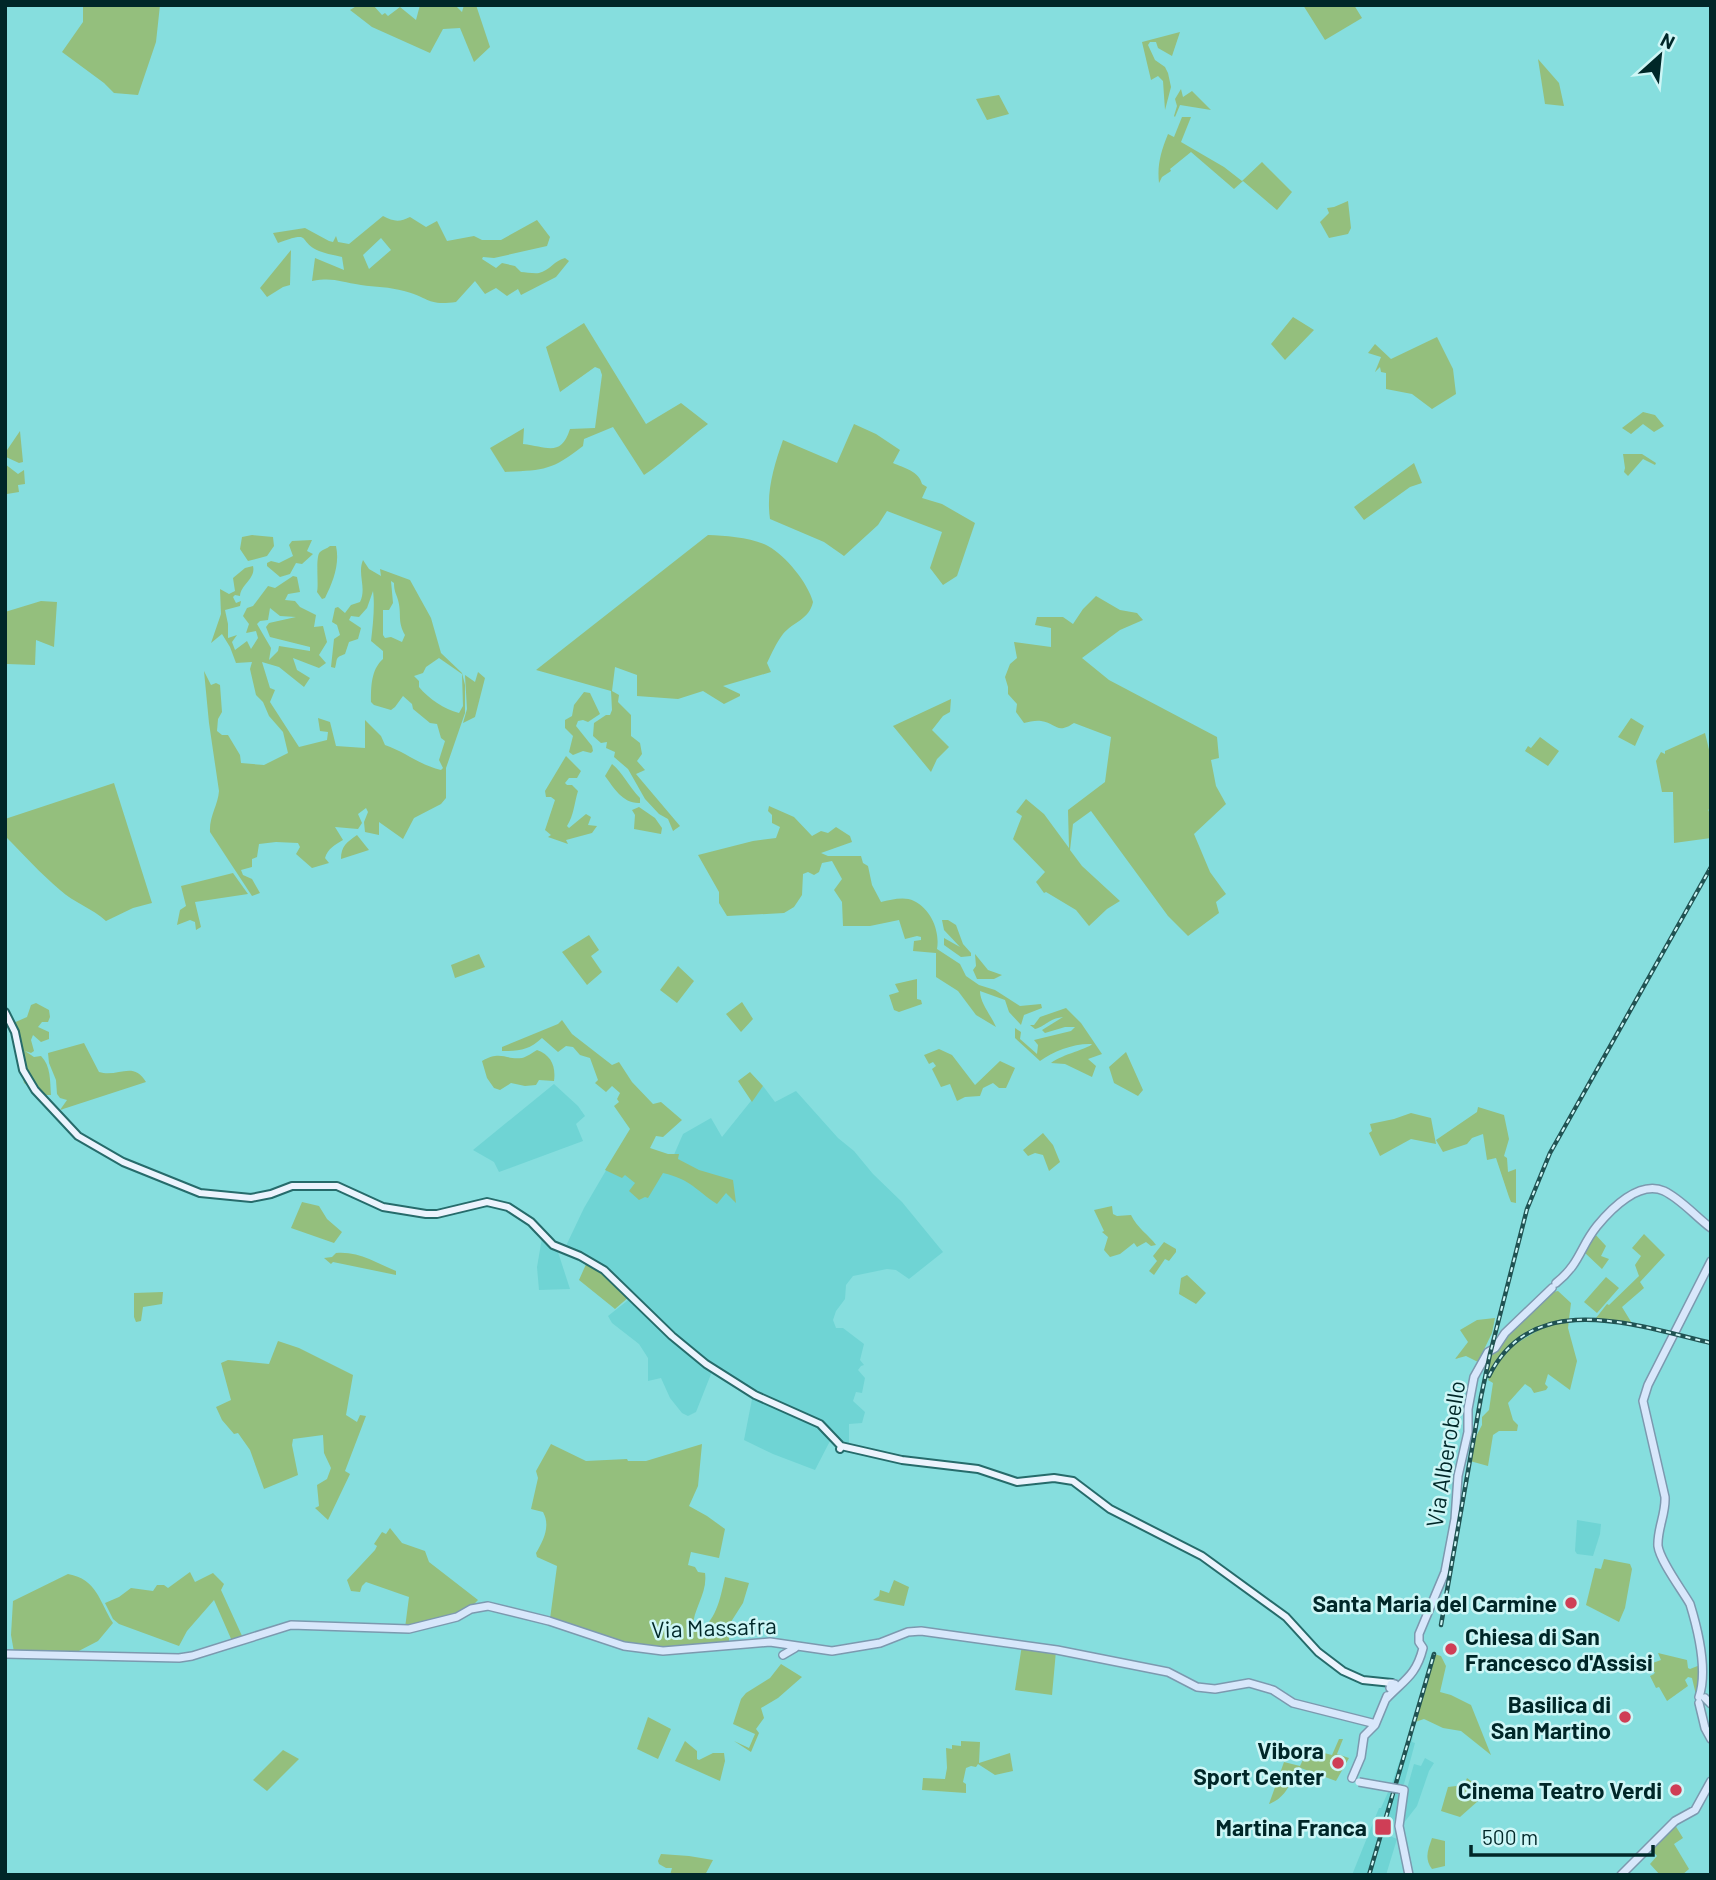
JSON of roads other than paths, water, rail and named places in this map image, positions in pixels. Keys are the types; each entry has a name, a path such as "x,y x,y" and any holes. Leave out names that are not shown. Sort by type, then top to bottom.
{"main road":[{"path":"5,1012 15,1032 23,1070 35,1090 78,1136 123,1162 200,1193 251,1198 271,1195 292,1186 337,1186 383,1208 426,1214 487,1202 508,1207 531,1222 553,1245 604,1270 672,1336 706,1364 755,1395 820,1424 842,1447 902,1460 978,1469 1017,1482 1060,1478 1077,1482 1110,1509 1202,1556 1286,1617 1326,1659 1353,1679 1393,1687 1364,1736 1361,1757 1353,1778 1402,1790 1399,1823 1409,1875"},
{"name":"Via Alberobello","path":"1393,1687 1405,1681 1419,1665 1423,1648 1418,1638 1445,1572 1454,1528 1458,1476 1468,1432 1467,1413 1474,1377 1488,1352 1570,1272 1597,1225 1622,1202 1642,1189 1665,1192 1711,1228"},
{"path":"1711,1261 1648,1385 1643,1401 1665,1497 1658,1547 1690,1604 1698,1641 1706,1728 1711,1739"},
{"name":"Via Massafra","path":"5,1654 179,1658 291,1625 409,1629 488,1606 549,1621 610,1642 663,1651 778,1643 786,1649 800,1647 845,1650 880,1643 908,1632 922,1631 1057,1650 1168,1672 1197,1687 1215,1689 1249,1684 1273,1690 1293,1703 1373,1724"},
{"path":"1698,1641 1703,1645 1705,1660 1711,1664"},
{"path":"1620,1875 1675,1821 1695,1810 1711,1781"}],"railway":[{"path":"1441,1625 1481,1397 1527,1209 1550,1153 1711,867"},
{"path":"1489,1376 1508,1348 1532,1331 1559,1322 1589,1320 1620,1323 1711,1343"},
{"path":"1369,1875 1434,1654"}],"place":[{"name":"Santa Maria del Carmine","path":"1571,1603"},
{"name":"Chiesa di San Francesco d'Assisi","path":"1451,1649"},
{"name":"Basilica di San Martino","path":"1625,1717"},
{"name":"Vibora Sport Center","path":"1338,1763"},
{"name":"Cinema Teatro Verdi","path":"1676,1790"},
{"name":"Martina Franca","path":"1383,1827"}]}
